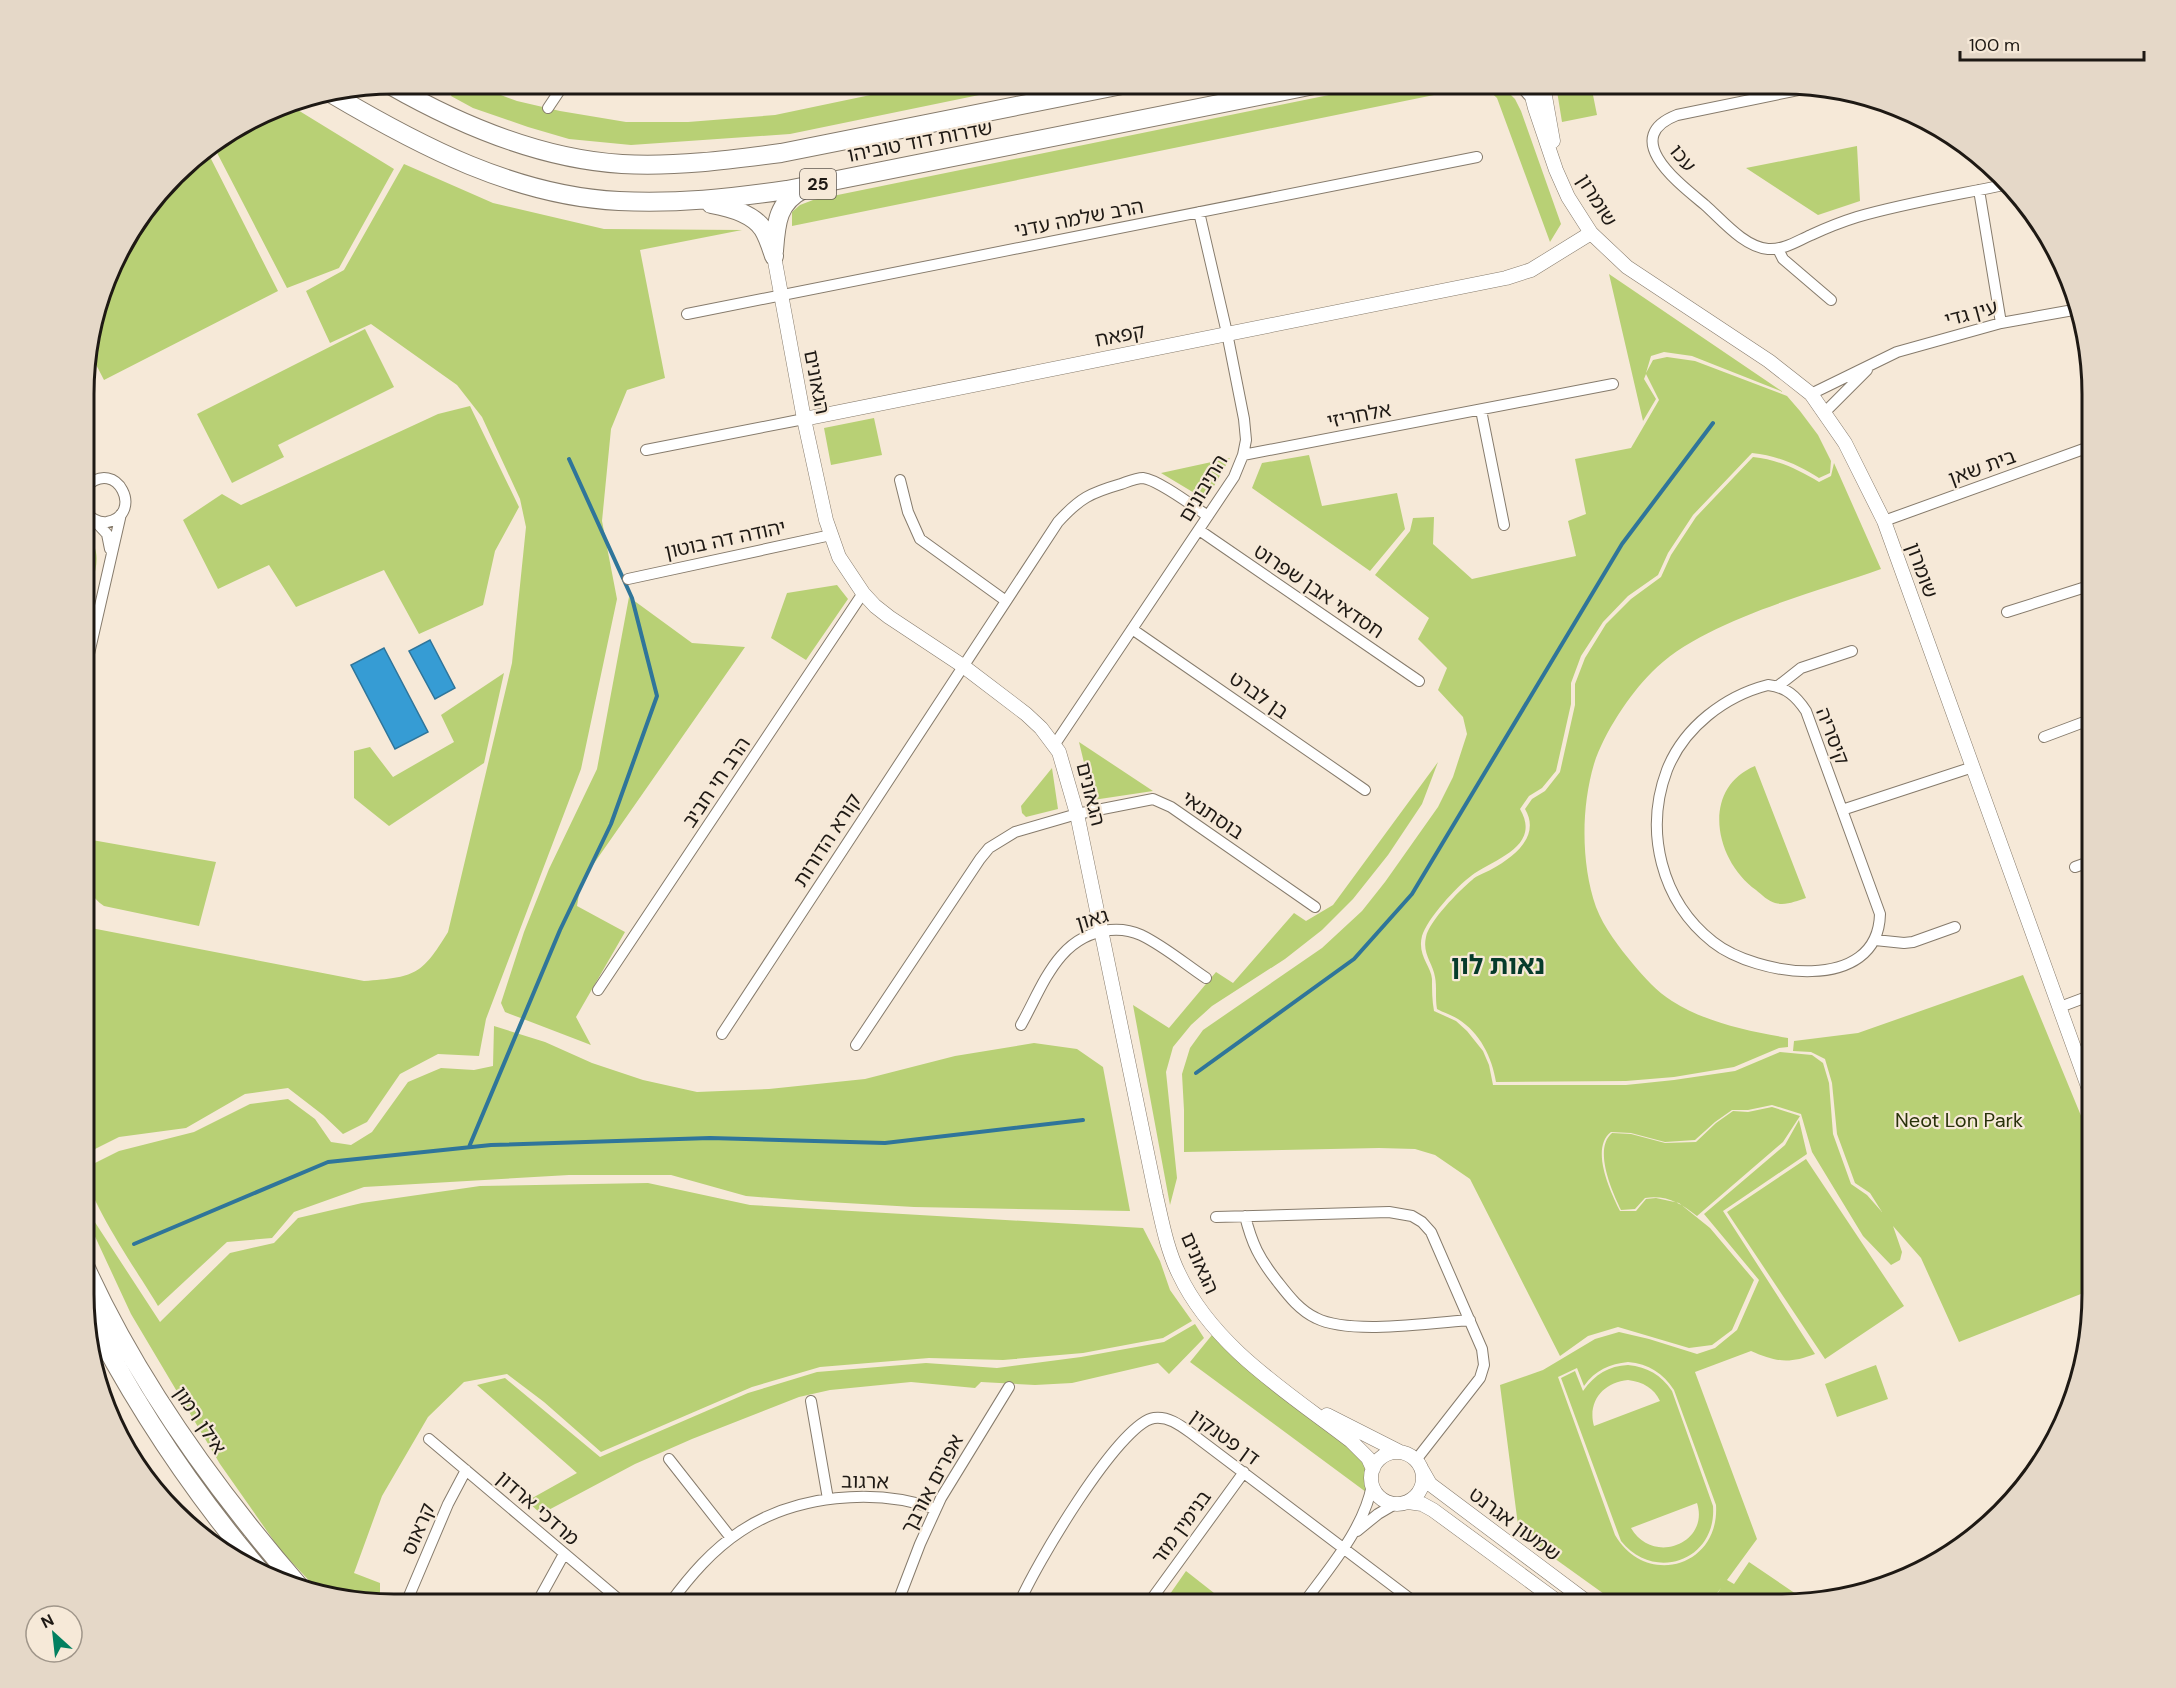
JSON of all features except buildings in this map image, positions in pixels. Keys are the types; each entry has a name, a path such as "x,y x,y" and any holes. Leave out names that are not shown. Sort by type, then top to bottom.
{"main road":[{"name":"שדרות דוד טוביהו","path":"407,94 450,117 528,146 570,157 620,164 666,164 781,153 1077,94"},
{"name":"שדרות דוד טוביהו","path":"341,99 434,150 517,182 563,193 617,201 698,201 814,185 1269,94"},
{"path":"774,256 780,210 796,193 814,185"},
{"path":"698,201 734,210 752,219 762,227 774,256"},
{"name":"אילן רמון","path":"94,1284 116,1327 163,1407 220,1490 290,1575"},
{"path":"96,1328 137,1401 158,1433 198,1491 248,1555"}],"street":[{"path":"548,108 557,94"},
{"name":"שומרון","path":"1538,94 1556,170 1568,197 1591,233 1627,267 1769,361 1811,394 1845,443 1884,521 2082,1069"},
{"name":"עכו","path":"1778,249 1765,249 1742,237 1672,177 1657,158 1653,147 1658,128 1667,119 1779,94"},
{"name":"הרב שלמה עדני","path":"687,314 1477,157"},
{"path":"1831,300 1783,259 1778,249 1835,224 1860,216 1998,186"},
{"path":"1979,190 2001,323"},
{"name":"התיבונים","path":"1055,744 1234,477 1243,455 1246,440 1244,419 1199,212"},
{"name":"קפאח","path":"646,450 1506,278 1531,270 1591,233"},
{"name":"הגאונים","path":"774,256 804,419 831,535 839,557 863,593 889,617 963,666 1026,714 1055,744 1066,769 1156,1196 1170,1251 1178,1272 1202,1314 1231,1346 1351,1441 1368,1458 1373,1469"},
{"name":"עין גדי","path":"1811,394 1896,352 2001,323 2069,311"},
{"name":"עין גדי","path":"1825,412 1874,363"},
{"name":"אלחריזי","path":"1243,455 1613,384"},
{"path":"1481,410 1504,525"},
{"name":"בית שאן","path":"1884,521 2082,450"},
{"name":"קורא הדורות","path":"722,1034 1058,522 1079,500 1096,491 1143,478 1155,482 1208,516"},
{"path":"94,479 111,479 122,487 126,500 110,554 94,629"},
{"path":"900,480 920,539 1006,601"},
{"path":"94,518 107,522 121,514"},
{"path":"94,522 107,534 110,554"},
{"name":"חסדאי אבן שפרוט","path":"1199,530 1419,681"},
{"name":"יהודה דה בוטון","path":"628,579 831,535"},
{"path":"2007,612 2082,588"},
{"name":"הרב חי חביב","path":"598,990 863,593"},
{"name":"בן לברט","path":"1132,629 1365,790"},
{"path":"1852,651 1801,668 1778,686 1768,685 1742,693 1723,704 1687,737 1671,760 1663,782 1656,828 1663,870 1682,910 1696,928 1714,943 1749,962 1773,969 1815,972 1859,957 1875,940 1913,942 1955,927"},
{"name":"קיסריה","path":"1778,686 1792,693 1806,711 1880,914 1880,927 1875,940"},
{"path":"2044,737 2082,723"},
{"path":"1842,810 1973,767"},
{"name":"בוסתנאי","path":"1077,814 1153,800 1160,801 1316,907"},
{"path":"856,1045 988,848 1015,832 1077,814"},
{"path":"2075,867 2082,865"},
{"name":"גאון","path":"1021,1025 1058,957 1077,940 1100,931 1123,929 1143,935 1206,978"},
{"path":"2060,1006 2082,998"},
{"path":"1216,1217 1389,1212 1412,1216 1427,1227 1435,1238 1483,1353 1483,1372 1419,1465"},
{"path":"1245,1216 1251,1239 1261,1260 1296,1304 1316,1318 1330,1324 1351,1327 1470,1320"},
{"name":"אפרים אורבך","path":"901,1594 936,1509 958,1468 1009,1387"},
{"name":"הגאונים","path":"1291,1394 1315,1409 1403,1453"},
{"name":"ארגוב","path":"812,1401 828,1499"},
{"name":"דן פטנקין","path":"1023,1594 1030,1579 1092,1481 1119,1444 1144,1421 1154,1418 1167,1419 1179,1425 1346,1544 1405,1594"},
{"name":"מרדכי ארדון","path":"429,1439 611,1594"},
{"path":"1310,1594 1346,1544 1367,1504 1373,1469 1378,1461 1394,1452 1403,1453 1419,1465 1423,1485 1420,1492 1378,1514 1346,1544"},
{"path":"669,1460 731,1538"},
{"name":"שמעון אגרנט","path":"1419,1465 1430,1484 1577,1594"},
{"name":"קראוס","path":"410,1594 448,1504 466,1470"},
{"name":"בנימין מזר","path":"1155,1594 1244,1472"},
{"path":"1372,1485 1381,1498 1402,1503"},
{"name":"ארגוב","path":"677,1594 690,1576 731,1538 768,1516 828,1499 849,1496 877,1497 921,1504 936,1509"},
{"name":"שמעון אגרנט","path":"1402,1503 1422,1504 1440,1514 1548,1594"},
{"path":"542,1594 564,1554"}],"green space":[{"path":"452,94 498,94 560,111 626,122 688,122 775,115 875,94 984,94 790,134 631,145 569,139 473,108 451,96"},
{"path":"1334,94 1439,94 792,226 792,212 800,205 813,200"},
{"path":"1493,94 1510,94 1521,111 1561,224 1550,242 1497,98"},
{"path":"1557,94 1593,94 1597,115 1562,122"},
{"path":"298,110 394,169 339,268 287,288 217,153 262,125"},
{"path":"1857,146 1860,201 1818,215 1746,168"},
{"path":"210,157 278,291 104,380 96,365 100,336 110,298 125,262 156,212 182,182"},
{"path":"404,164 493,203 604,229 742,230 640,250 665,378 627,390 611,429 602,521 617,599 581,769 486,1019 479,1056 438,1054 400,1074 367,1122 343,1134 288,1088 245,1094 186,1128 119,1137 94,1150 94,929 364,981 395,978 415,972 431,958 448,932 512,663 526,527 520,499 482,417 457,385 371,324 330,343 306,291 344,270"},
{"name":"Neot Lon Park","path":"1609,274 1783,392 1692,356 1664,352 1651,356 1646,373 1653,360 1667,357 1695,361 1787,396 1818,435 1831,461 1830,473 1819,478 1787,461 1752,453 1693,515 1668,553 1658,575 1628,596 1603,622 1581,656 1571,683 1571,704 1556,771 1542,788 1529,796 1520,809 1525,822 1525,833 1520,842 1512,850 1465,881 1443,903 1425,929 1421,949 1431,974 1434,1011 1456,1021 1483,1051 1489,1065 1493,1085 1626,1085 1735,1071 1780,1052 1812,1055 1823,1063 1829,1083 1833,1134 1851,1184 1867,1195 1882,1212 1870,1193 1855,1183 1837,1134 1832,1083 1825,1059 1811,1052 1793,1051 1794,1041 1858,1033 2023,975 2082,1118 2082,1294 1959,1342 1921,1258 1893,1226 1902,1252 1900,1260 1891,1265 1863,1236 1812,1152 1801,1114 1772,1105 1748,1110 1732,1110 1695,1140 1665,1142 1631,1133 1611,1132 1602,1148 1607,1181 1620,1211 1636,1211 1646,1199 1656,1198 1679,1203 1710,1228 1754,1280 1732,1330 1712,1345 1689,1348 1618,1327 1588,1336 1560,1356 1470,1179 1435,1155 1415,1149 1379,1148 1184,1152 1182,1074 1190,1048 1203,1030 1322,948 1362,911 1438,807 1453,777 1467,734 1463,717 1438,690 1447,668 1418,639 1429,618 1375,575 1410,531 1413,518 1434,517 1433,544 1472,579 1576,556 1568,521 1586,514 1575,459 1631,448 1659,400 1646,374 1644,379 1656,399 1643,421"},
{"path":"365,329 394,387 278,445 284,457 232,483 197,414"},
{"path":"470,406 519,507 495,551 483,605 419,634 384,570 296,607 269,565 218,589 183,520 222,494 241,505 438,414"},
{"path":"874,418 882,455 831,465 824,428"},
{"path":"1309,455 1322,506 1397,493 1405,529 1370,571 1252,488 1262,463"},
{"path":"1753,457 1788,466 1819,482 1831,476 1834,463 1881,569 1728,623 1673,654 1652,672 1618,715 1598,752 1587,799 1585,854 1591,890 1603,922 1628,958 1656,989 1685,1009 1714,1021 1788,1038 1788,1047 1779,1048 1734,1067 1674,1077 1626,1081 1496,1082 1488,1055 1479,1038 1458,1019 1437,1009 1435,977 1425,948 1428,930 1445,907 1466,885 1509,858 1523,845 1530,828 1525,809 1532,799 1545,791 1560,772 1575,705 1575,684 1585,658 1606,624 1631,599 1661,577 1671,555 1696,517"},
{"path":"1230,458 1206,500 1161,473"},
{"path":"94,546 97,559 94,577"},
{"path":"837,585 848,599 806,660 771,638 787,593"},
{"path":"629,597 692,643 745,647 581,882 577,906 625,932 576,1017 591,1045 505,1012 501,1003 524,932 549,869 597,769"},
{"path":"504,673 484,763 389,826 354,798 354,751 370,747 393,777 454,742 441,715"},
{"path":"1079,742 1153,791 1093,800"},
{"path":"1438,762 1422,804 1388,855 1353,899 1322,930 1285,959 1212,1006 1191,1025 1173,1047 1166,1072 1177,1178 1170,1205 1133,1005 1169,1028 1216,972 1233,983 1294,913 1306,921 1333,905"},
{"path":"1755,766 1806,898 1791,903 1775,903 1767,899 1742,877 1731,862 1723,844 1720,808 1726,791 1738,777"},
{"path":"1052,768 1058,809 1026,817 1022,813 1021,806"},
{"path":"94,840 216,862 199,926 104,906 94,897"},
{"path":"494,1026 545,1042 592,1063 643,1080 697,1092 769,1089 865,1079 955,1056 1034,1043 1077,1049 1103,1067 1130,1211 914,1207 746,1196 671,1175 569,1175 364,1187 294,1212 272,1238 227,1242 158,1306 94,1198 94,1164 119,1151 194,1132 250,1104 288,1099 315,1119 331,1142 351,1145 372,1132 408,1082 441,1068 474,1070 493,1066"},
{"path":"1772,1107 1800,1116 1783,1142 1697,1216 1679,1204 1653,1197 1645,1198 1635,1209 1621,1210 1609,1182 1604,1159 1604,1149 1612,1133 1631,1134 1665,1143 1696,1142 1733,1111 1748,1112"},
{"path":"1799,1120 1807,1154 1723,1211 1815,1354 1783,1360 1768,1358 1751,1351 1695,1372 1757,1539 1727,1580 1734,1584 1749,1562 1795,1593 1717,1594 1721,1588 1716,1594 1604,1594 1519,1533 1500,1385 1543,1370 1595,1339 1619,1332 1697,1354 1715,1348 1737,1330 1759,1280 1704,1214 1785,1145","holes":["1628,1362 1655,1370 1674,1390 1716,1505 1714,1526 1706,1543 1694,1556 1679,1563 1662,1565 1644,1561 1628,1551 1615,1535 1558,1377 1577,1368 1584,1386 1593,1376 1609,1366"]},
{"path":"1806,1159 1904,1306 1825,1359 1727,1212"},
{"path":"648,1183 750,1205 1143,1228 1160,1261 1170,1290 1192,1321 1163,1338 1083,1353 1003,1360 929,1358 820,1367 752,1387 601,1452 544,1402 507,1374 464,1382 428,1417 382,1496 354,1573 380,1583 380,1593 336,1588 310,1581 281,1551 220,1464 131,1314 94,1234 94,1221 160,1322 230,1253 274,1243 298,1218 362,1203 480,1186"},
{"path":"1195,1324 1204,1338 1169,1374 1158,1363 1072,1383 1035,1385 981,1382 975,1388 911,1382 830,1390 799,1397 692,1439 635,1464 541,1514 527,1501 577,1473 477,1385 505,1378 600,1457 748,1393 817,1372 926,1363 997,1368 1081,1357 1164,1342"},
{"path":"1212,1335 1220,1335 1373,1469 1370,1495 1190,1362"},
{"path":"1876,1365 1888,1399 1837,1417 1825,1384"},
{"path":"1635,1366 1648,1370 1659,1376 1672,1391 1713,1506 1712,1525 1705,1540 1695,1552 1681,1560 1666,1563 1650,1561 1635,1554 1621,1541 1561,1378 1575,1371 1583,1391 1598,1376 1609,1369","holes":["1628,1380 1647,1386 1660,1401 1594,1426 1593,1409 1599,1394 1612,1385","1697,1503 1699,1517 1695,1529 1688,1539 1677,1545 1652,1546 1641,1539 1631,1528"]},
{"path":"1186,1571 1215,1594 1170,1594"}],"water":[{"path":"430,640 455,688 435,699 409,651"},
{"path":"384,648 428,732 395,749 351,665"}],"waterway":[{"path":"1196,1073 1354,959 1412,894 1622,544 1713,423"},
{"path":"469,1147 560,930 611,824 657,696 632,598 569,459"},
{"path":"134,1244 328,1162 491,1145 710,1138 885,1143 1083,1120"}],"district":[{"name":"נאות לון","path":"1498,965"}]}
